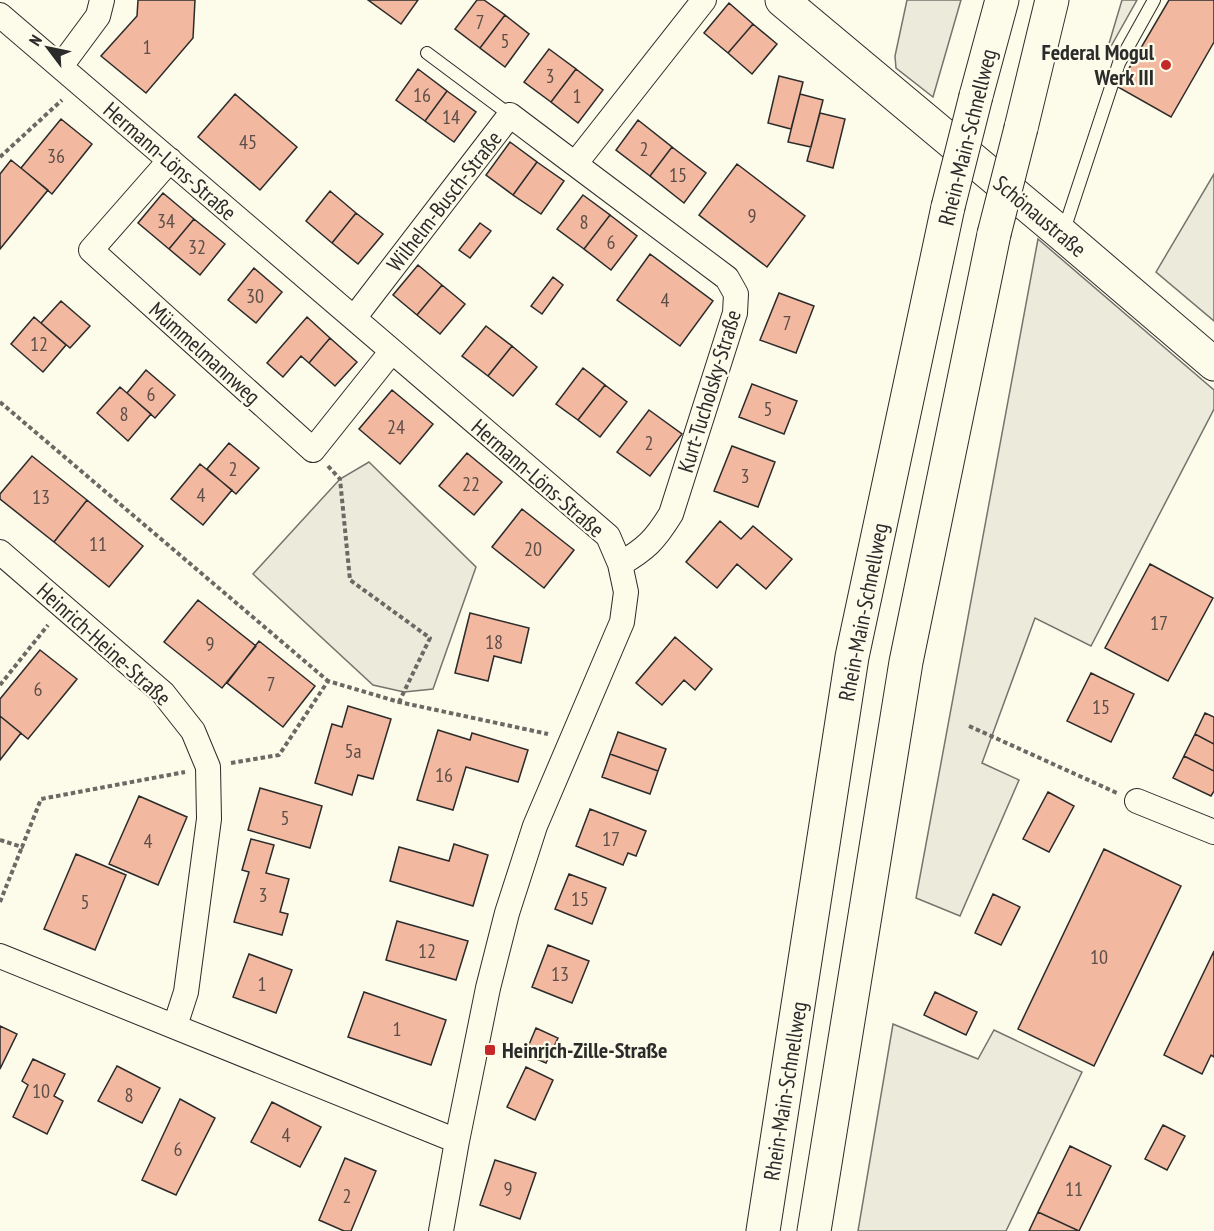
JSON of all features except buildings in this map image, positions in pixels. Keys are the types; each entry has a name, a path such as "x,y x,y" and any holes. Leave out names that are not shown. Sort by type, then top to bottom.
{"main road":[{"name":"Schönaustraße","path":"782,0 1063,234 1214,364"},
{"name":"Rhein-Main-Schnellweg","path":"763,1231 852,657 948,207 1002,0"},
{"path":"814,1231 906,662 994,234 1052,0"}],"street":[{"path":"61,66 98,16 102,0"},
{"path":"575,164 704,0"},
{"name":"Hermann-Löns-Straße","path":"0,15 608,536 620,564 626,592 622,622 535,826 507,913 488,988 441,1231"},
{"name":"Wilhelm-Busch-Straße","path":"354,318 510,115 575,164"},
{"name":"Mümmelmannweg","path":"170,160 91,250 314,450"},
{"name":"Kurt-Tucholsky-Straße","path":"575,164 727,278 736,294 735,313 671,514 660,533 645,549 620,564"},
{"path":"314,450 392,351"},
{"name":"Heinrich-Heine-Straße","path":"0,552 164,693 193,731 207,767 209,819 186,992 176,1026"},
{"path":"1137,801 1214,832"},
{"path":"0,956 457,1141"}],"lane":[{"path":"1063,234 1119,63 1154,0"},
{"path":"427,53 510,115"}],"path":[{"path":"0,157 80,83"},
{"path":"0,402 328,681 399,702 547,734 571,743"},
{"path":"314,450 340,479 350,580 430,638 399,702"},
{"path":"0,685 63,606"},
{"path":"0,902 41,799 279,755 328,681"},
{"path":"969,726 1137,801"},
{"path":"0,840 22,847"}],"shaded area":[{"path":"907,0 961,0 933,97 896,68 895,56"},
{"path":"1122,0 1137,0 1105,57"},
{"path":"1214,174 1214,321 1156,272"},
{"path":"1038,239 1214,390 1214,409 1091,646 1035,618 982,763 1019,780 960,916 916,898"},
{"path":"369,462 476,567 433,689 404,692 373,685 253,574 340,479"},
{"path":"893,1024 978,1059 994,1030 1082,1072 1006,1231 858,1231"}],"place":[{"name":"Federal Mogul Werk III","path":"1166,65"},
{"name":"Heinrich-Zille-Straße","path":"490,1050"}]}
